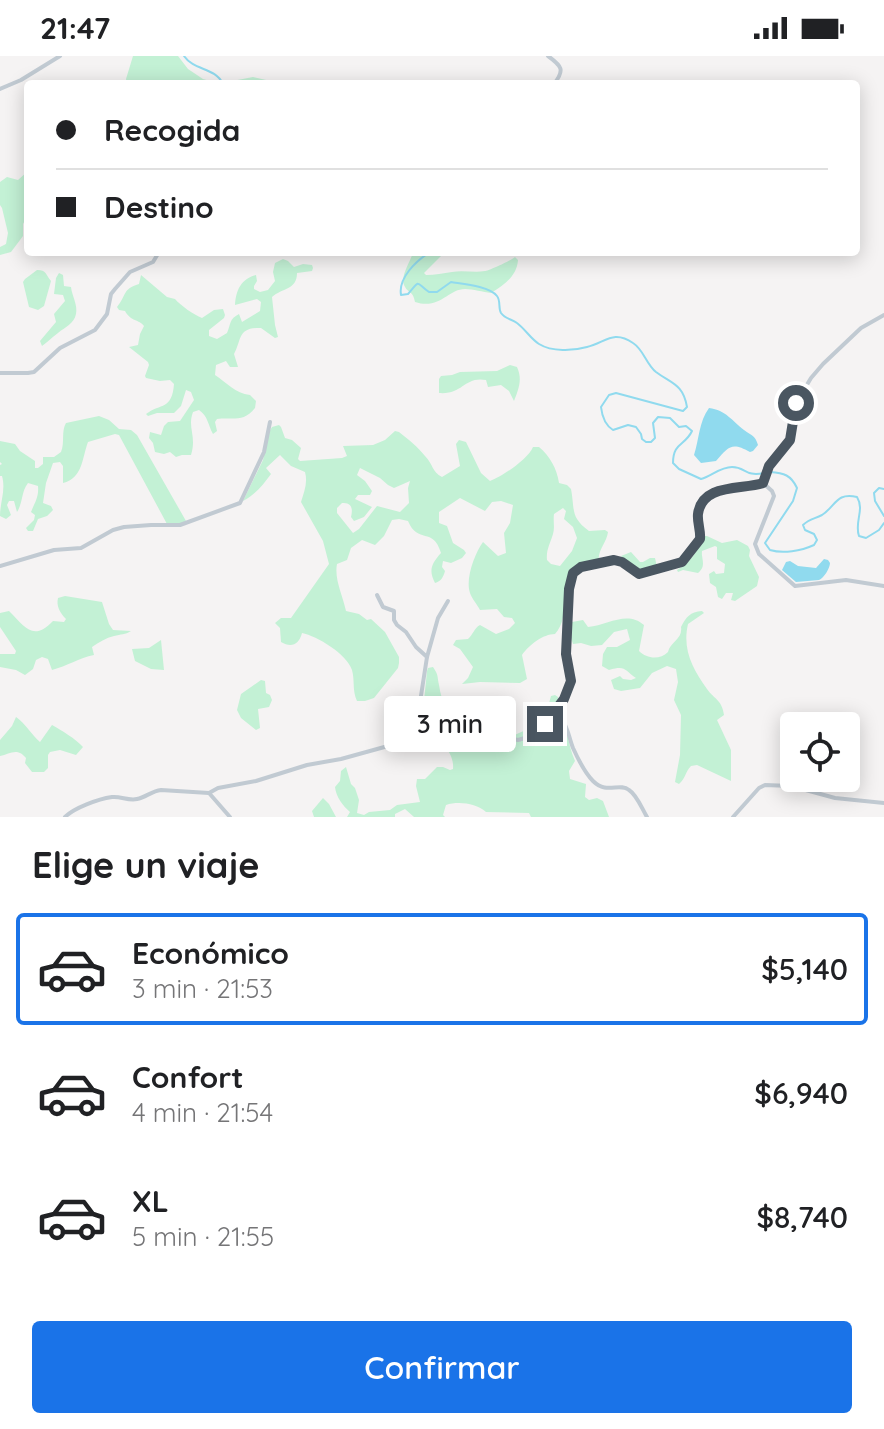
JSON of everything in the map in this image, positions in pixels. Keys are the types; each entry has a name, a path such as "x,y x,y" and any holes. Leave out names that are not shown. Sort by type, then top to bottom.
{"street":[{"path":"0,89 60,56"},
{"path":"548,56 561,68 557,80"},
{"path":"0,373 34,372 63,346 95,330 107,314 115,289 130,272 153,262 157,256"},
{"path":"764,481 767,470 790,440 796,403 811,378 861,328 884,315"},
{"path":"0,566 54,550 81,548 124,527 180,525 240,503 264,452 270,422"},
{"path":"764,481 774,496 755,547 792,584 799,586 846,580 884,586"},
{"path":"65,817 80,806 112,797 132,800 156,790 209,793 218,788 256,781 388,746 416,728 458,716 502,737 525,738 547,721 564,699 571,681 566,654 569,589 573,573 581,567 614,560 639,574 678,564 700,539 698,514 709,495 764,481"},
{"path":"377,595 383,607 394,611 397,625 427,657"},
{"path":"416,728 427,657 438,618 448,601"},
{"path":"547,721 554,717 561,718 587,774 606,789 629,789 647,817"},
{"path":"733,817 765,785 791,786 835,798 884,803"},
{"path":"209,793 230,817"}],"green space":[{"path":"133,56 178,56 188,69 206,80 126,80"},
{"path":"253,77 266,80 237,80"},
{"path":"24,175 23,236 11,252 0,255 0,247 6,244 8,233 0,205 0,182 7,177 18,180"},
{"path":"411,256 441,256 424,273 426,275 485,271 515,257 518,260 512,275 491,293 459,290 424,304 415,302 406,288 403,281"},
{"path":"283,259 294,267 303,264 312,265 313,268 312,271 297,273 292,286 272,297 278,337 261,328 248,330 242,335 234,354 238,367 230,367 226,361 216,365 215,375 235,390 250,395 256,401 255,408 242,418 217,419 217,431 213,434 202,412 193,412 191,455 176,457 170,452 155,452 149,438 150,432 161,435 168,422 180,421 194,400 191,392 186,390 181,406 174,413 146,414 168,402 174,384 170,380 146,378 148,362 129,347 138,345 144,326 117,307 125,293 139,284 141,275 167,297 175,299 202,318 214,310 223,309 224,318 209,330 209,336 217,339 227,333 231,322 239,314 242,322 260,311 261,302 257,299 235,305 243,282 256,275 254,289 260,292 268,290 275,281 275,263"},
{"path":"37,270 44,272 51,281 44,306 38,310 29,307 23,282"},
{"path":"59,273 63,275 64,286 71,287 76,314 71,323 42,346 40,341 56,322 54,314 65,301 63,295 54,294"},
{"path":"510,365 517,367 520,376 514,401 509,391 501,385 488,387 486,380 479,379 453,391 439,393 441,376 497,371"},
{"path":"99,416 119,429 131,430 137,435 186,521 167,524 119,435 115,434 88,442 81,467 70,480 63,483 63,466 60,462 53,463 43,503 53,510 38,519 33,531 26,528 34,520 35,515 31,512 38,486 28,483 17,512 14,501 9,501 7,505 11,515 6,519 0,516 3,486 0,441 15,444 35,461 35,468 38,468 43,464 43,457 54,457 61,452 66,423"},
{"path":"279,425 285,438 301,448 300,461 342,458 347,456 343,446 373,445 395,431 399,432 419,449 442,477 460,466 456,444 459,440 466,442 481,473 490,481 514,467 533,447 539,447 552,463 559,483 571,489 574,513 579,521 589,531 608,532 599,561 580,565 570,574 560,627 555,634 537,641 522,655 527,679 520,683 462,684 473,667 460,649 453,645 456,640 468,639 480,625 496,634 515,623 497,609 480,610 469,587 472,566 483,542 498,556 506,553 504,533 510,523 513,505 501,501 492,502 485,511 460,498 439,512 439,523 447,526 453,543 466,553 451,563 443,561 445,571 435,583 431,570 441,553 438,545 430,537 416,532 408,521 399,519 392,520 375,545 362,540 351,548 347,560 337,564 338,582 346,611 371,619 385,632 399,657 398,668 374,698 357,701 349,664 323,642 302,633 294,644 281,642 280,628 275,623 281,618 291,618 329,564 323,541 301,502 306,484 305,472 291,466 280,455 266,468 271,474 265,482 243,501 263,460 272,427","holes":["360,468 394,488 410,481 409,503 400,512 377,506 353,533 337,513 337,508 342,503 350,505 354,521 364,517 372,507 355,499 358,495 370,495 372,491 357,475","563,508 566,511 564,519 573,527 577,538 572,551 560,566 551,564 547,556 554,531 554,514"]},
{"path":"705,536 722,543 737,540 748,546 749,556 759,577 757,586 735,601 731,600 733,593 726,593 722,599 718,597 709,574 714,571 716,574 724,573 725,564 717,559 715,546 702,551 703,565 698,573 678,572 693,556"},
{"path":"631,552 640,562 655,558 657,567 638,571 621,556"},
{"path":"65,596 102,602 113,630 131,631 97,643 92,647 94,655 52,670 48,659 42,657 25,675 0,667 0,654 15,654 16,651 0,627 0,613 9,611 30,630 40,631 53,621 64,622 66,619 59,609 58,598"},
{"path":"702,611 704,613 688,624 686,642 697,674 723,710 724,715 717,720 731,750 731,781 697,765 691,766 679,784 675,782 680,755 681,715 674,700 678,682 676,669 667,666 652,673 640,688 614,689 611,680 620,676 631,680 636,678 622,668 609,670 602,666 607,647 617,647 630,640 627,629 614,632 602,645 573,644 572,622 583,620 588,627 624,619 638,621 644,625 639,651 654,658 665,655 680,635 687,618"},
{"path":"161,640 164,670 151,669 135,661 132,649 149,648"},
{"path":"433,667 438,676 445,712 455,720 478,726 504,741 539,722 551,696 558,697 554,708 566,729 575,761 569,771 570,779 586,784 585,797 603,801 609,817 531,817 529,813 486,812 461,803 446,805 445,817 414,817 405,809 395,817 347,817 350,812 340,801 335,787 340,781 341,771 346,767 359,800 357,813 364,815 420,802 417,779 425,779 437,767 453,769 449,752 443,744 436,745 431,729 440,725 439,702 424,701 427,671"},
{"path":"261,680 265,681 266,693 272,700 269,707 258,709 260,728 256,730 241,718 237,710 241,694"},
{"path":"16,717 40,742 52,725 83,747 76,755 60,750 50,752 48,768 44,772 32,772 25,763 26,758 20,753 0,756 0,740"},
{"path":"323,798 336,817 314,817 312,811"}],"water":[{"path":"709,408 724,413 754,437 758,445 753,451 735,446 716,461 701,463 694,455 701,425"},
{"path":"824,559 830,565 819,580 796,582 782,570 786,562 816,568"}],"waterway":[{"path":"184,56 220,80"},
{"path":"425,256 405,276 401,295 408,294 418,284 429,292 437,292 451,282 482,288 497,296 503,315 517,323 539,344 550,348 575,349 614,337 626,339 637,346 656,372 680,389 687,407 683,411 616,393 609,395 601,407 610,428 636,427 642,439 651,442 655,438 653,423 658,417 670,418 679,427 686,426 692,431 675,451 673,463 679,469 701,479 728,467 737,467 753,474 764,473"},
{"path":"770,472 786,476 797,488 793,501 765,543 770,550 792,551 814,545 817,540 814,534 805,530 803,525 822,515 845,496 857,497 859,502 859,536 866,538 884,523"},
{"path":"884,489 879,488 874,493 884,516"}],"route":[{"path":"545,724 568,693 571,681 566,654 570,580 576,569 619,560 639,574 682,562 700,539 698,514 709,495 763,483 769,466 790,440 796,403"}]}
